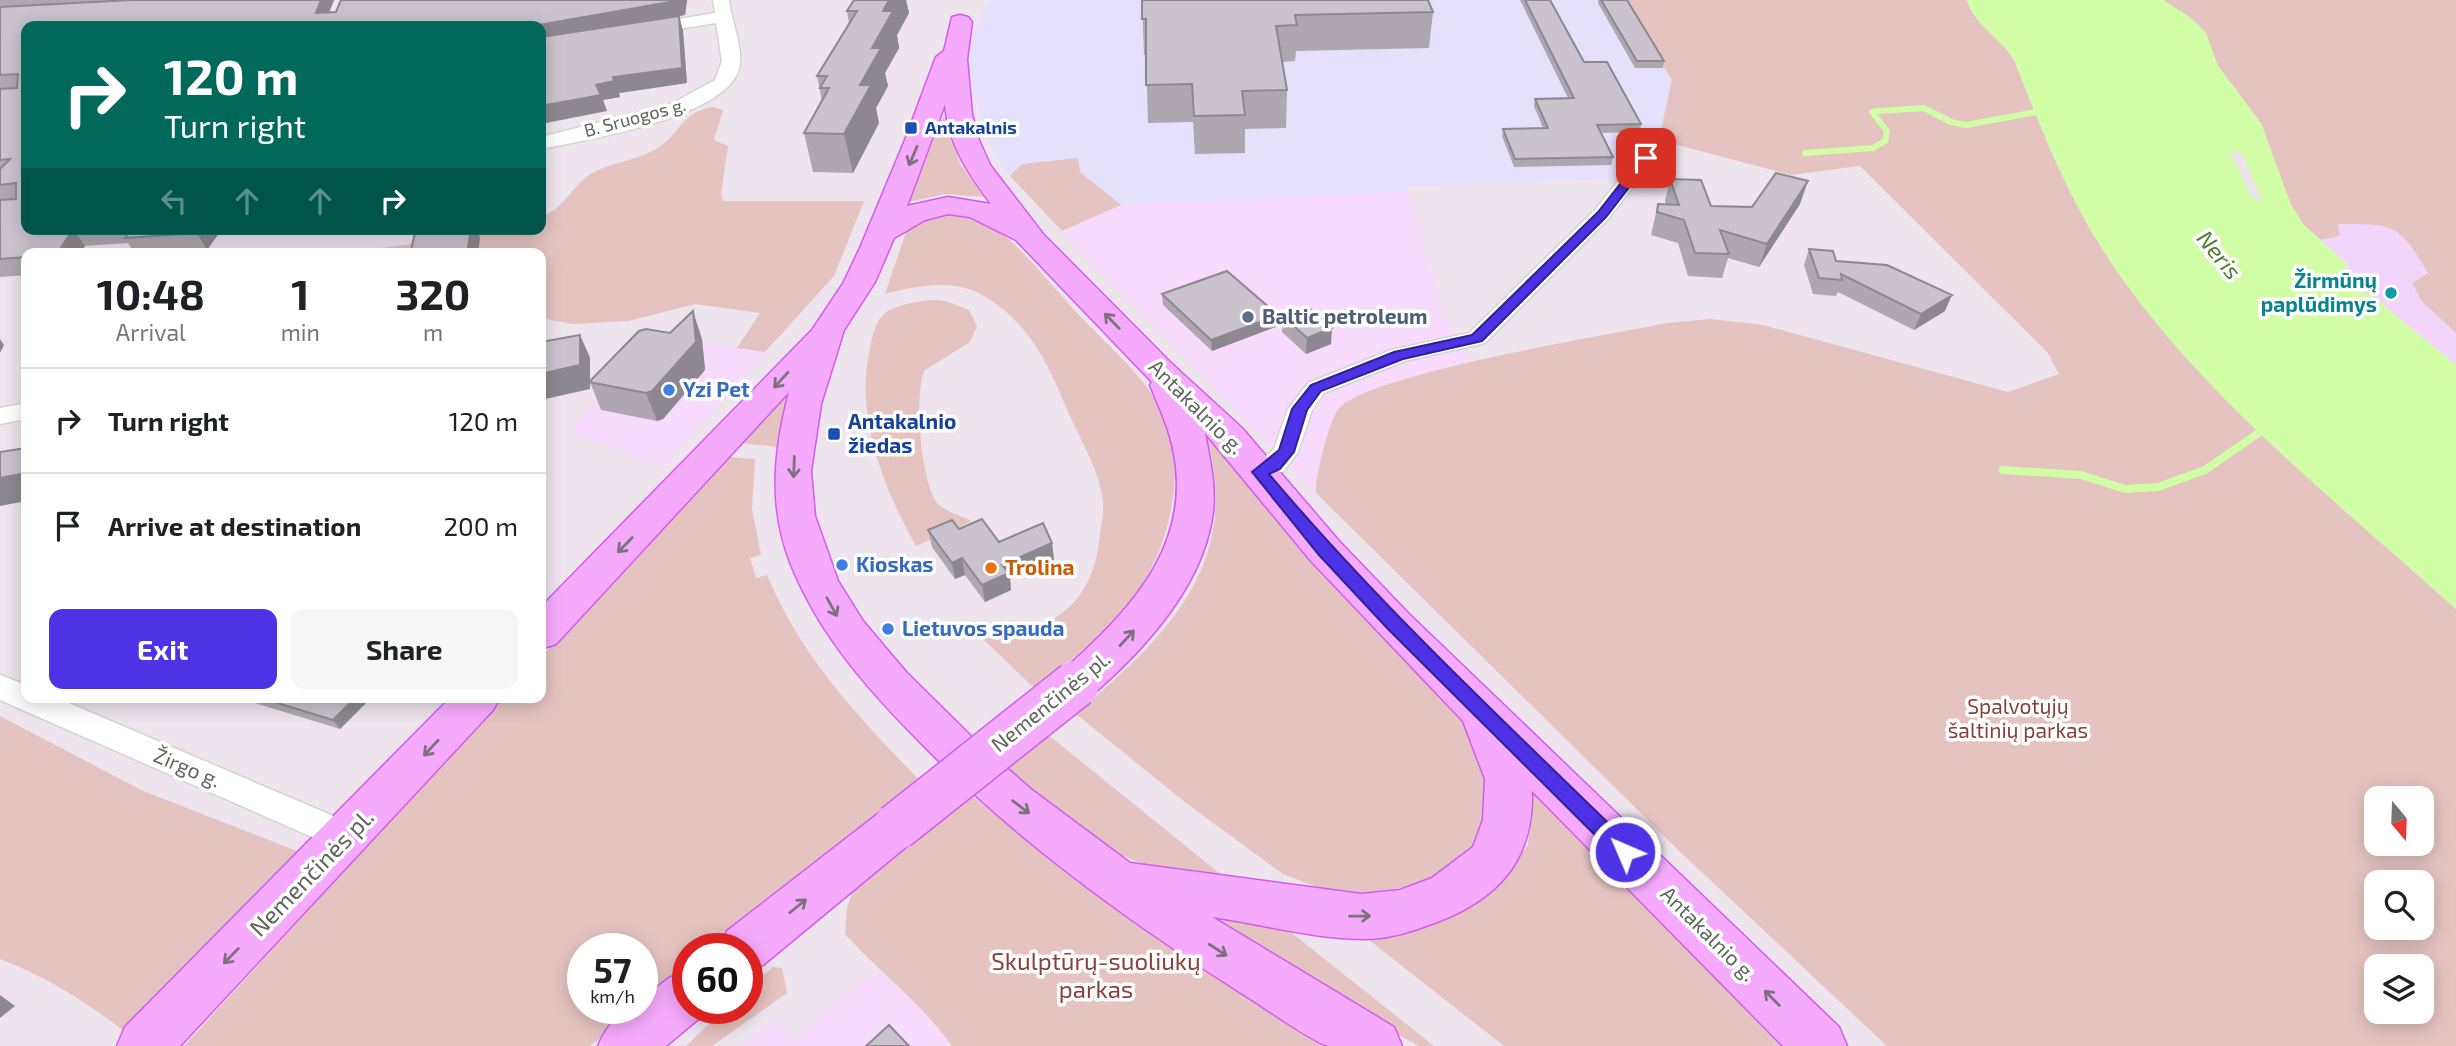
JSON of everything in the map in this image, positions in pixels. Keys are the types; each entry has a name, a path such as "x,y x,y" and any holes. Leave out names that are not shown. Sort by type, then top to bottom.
{"main road":[{"name":"Antakalnio g.","path":"963,11 926,125 862,278 828,330 802,411 794,452 795,511 802,545 840,621 876,668 938,734 1013,802 1210,944 1375,1046"},
{"name":"Antakalnio g.","path":"963,11 955,59 959,114 965,140 977,166 1032,240 1159,370 1199,405 1334,560 1820,1046"},
{"path":"879,235 913,212 954,204 988,212 1032,240"},
{"path":"546,628 828,330"},
{"name":"Nemenčinės pl.","path":"763,934 1116,650 1142,622 1165,590 1183,554 1194,517 1192,445 1180,410 1159,370"},
{"name":"Nemenčinės pl.","path":"144,1046 473,703"},
{"path":"1122,883 1345,916 1386,915 1418,908 1451,893 1480,873 1498,852 1506,823 1509,787 1501,758 1475,703"},
{"path":"625,1046 672,1008"}],"street":[{"path":"631,32 721,8"},
{"name":"B. Sruogos g.","path":"546,142 670,111 718,88 730,68 721,8"},
{"path":"1260,472 1275,465 1286,452 1300,409 1316,388 1399,355 1477,338 1602,214 1646,158"},
{"path":"0,416 21,412"},
{"name":"Žirgo g.","path":"0,687 21,696"},
{"name":"Žirgo g.","path":"39,703 347,837"}],"shaded area":[{"path":"989,0 1622,0 1672,80 1660,134 1662,141 1641,159 1629,178 1408,187 1408,191 1121,205 1079,172 1022,164 1010,176 995,153 988,139 969,74 968,49"},
{"path":"1408,191 1442,312 1471,364 1371,389 1315,479 1316,493 1062,231 1121,205"},
{"path":"685,341 765,352 663,466 570,430 644,351"},
{"path":"878,970 932,1017 952,1046 744,1046 776,1019 795,1041 827,1009"}],"green space":[{"name":"Spalvotųjų šaltinių parkas","path":"1622,0 1967,0 1975,17 2014,60 2075,202 2101,247 2136,298 2176,346 2266,439 2456,609 2456,1046 1887,1046 1674,846 1316,493 1320,464 1333,418 1337,411 1355,397 1437,370 1667,323 1710,319 1763,325 2008,392 2059,374 2048,353 1860,166 1791,175 1662,141 1660,134 1672,80"},
{"path":"2163,0 2456,0 2456,333 2421,301 2412,283 2428,273 2338,225 2340,236 2321,240 2304,225 2291,205 2261,123 2218,66 2198,24"},
{"path":"713,107 723,110 714,140 728,146 721,194 723,201 864,201 834,276 765,352 737,348 760,313 695,304 629,321 573,324 546,319 546,248 382,248 455,235 546,235 546,214 556,209 582,180 606,167 651,152 667,141 694,113"},
{"path":"946,117 960,164 985,197 944,194 909,202 942,118"},
{"path":"1078,158 1080,172 1121,205 1062,231 1010,176 1022,164"},
{"path":"965,212 994,227 1008,238 1134,371 1159,406 1169,429 1174,453 1174,491 1165,535 1140,588 1104,631 1083,651 1034,688 982,638 1028,630 1064,612 1078,598 1096,560 1103,503 1099,480 1090,457 1054,379 1037,348 1014,320 984,296 960,287 922,286 885,294 908,226 924,216"},
{"path":"931,300 946,301 969,310 977,326 970,342 925,370 921,381 919,417 923,459 932,494 942,507 972,521 916,546 893,500 875,451 866,400 866,374 873,335 884,314 900,306"},
{"path":"793,381 778,447 739,443"},
{"path":"1205,431 1467,723 1486,751 1488,818 1472,845 1440,873 1408,887 1358,893 1317,887 1283,874 1186,803 1076,714 1141,654 1168,624 1190,592 1206,558 1214,520 1214,478"},
{"path":"729,457 755,459 752,509 761,555 750,558 756,578 767,575 815,661 854,709 920,781 731,933 672,933 672,981 658,991 658,933 567,933 567,1024 618,1024 590,1046 184,1046 498,703 546,703 546,652"},
{"path":"0,716 141,790 302,853 129,1035 68,992 0,959"},
{"path":"1046,733 1229,881 1156,868 1127,858 1113,851 1001,768"},
{"path":"1533,792 1793,1046 1504,1046 1360,933 1463,910 1503,880 1528,845"},
{"name":"Skulptūrų-suoliukų parkas","path":"969,794 1093,889 1329,1046 952,1046 928,1016 845,934 847,908 853,890"},
{"path":"1203,915 1278,922 1434,1046 1419,1046 1334,999"},
{"path":"773,967 782,968 787,993 763,1010 763,975"},
{"path":"709,1024 743,1024 712,1046 686,1046"}],"sand":[{"name":"Žirmūnų paplūdimys","path":"2338,224 2383,226 2402,236 2410,244 2428,273 2412,283 2421,301 2456,333 2456,365 2358,290 2310,279 2346,274 2347,264 2321,240 2340,236"}],"water":[{"name":"Neris","path":"1967,0 2163,0 2190,17 2206,33 2218,66 2261,123 2291,205 2304,225 2347,264 2346,274 2311,280 2371,295 2456,365 2456,609 2266,439 2176,346 2136,298 2101,247 2075,202 2014,59 1975,17"}],"pier":[{"path":"2230,151 2242,153 2262,201 2252,198"}],"building":[{"path":"131,0 321,0 316,13 336,12 341,0 681,0 546,24 546,21 21,21 21,235 69,235 61,248 21,248 21,257 0,259 0,200 16,199 16,183 0,185 0,169 10,159 0,160 0,89 17,88 18,74 0,75 0,7"},
{"path":"854,0 889,0 883,11 893,11 872,48 881,48 860,85 871,85 844,134 804,133 829,88 820,88 827,76 817,76 857,11 847,11"},
{"path":"1142,0 1428,0 1433,12 1295,15 1297,25 1276,26 1287,90 1242,91 1245,115 1194,116 1192,84 1146,85 1146,19 1142,19"},
{"path":"1525,0 1550,0 1584,62 1607,62 1641,124 1597,125 1613,157 1515,159 1503,129 1548,128 1535,99 1574,98"},
{"path":"1601,0 1627,0 1664,61 1637,61"},
{"path":"679,16 682,68 613,77 614,81 596,85 601,95 546,105 546,36"},
{"path":"1776,173 1808,181 1767,244 1720,230 1729,254 1695,253 1684,220 1657,212 1658,204 1679,205 1670,179 1701,180 1711,206 1752,207"},
{"path":"127,235 168,235 125,238"},
{"path":"415,235 470,235 468,248 411,248"},
{"path":"1809,249 1833,251 1836,261 1887,265 1952,295 1921,314 1841,274 1842,280 1819,278"},
{"path":"1227,271 1278,315 1211,340 1162,294"},
{"path":"1308,307 1332,328 1307,338 1283,316"},
{"path":"693,311 696,342 652,391 646,393 589,382 639,331 646,329 670,333"},
{"path":"580,335 580,365 546,373 546,341"},
{"path":"21,449 21,474 0,478 0,452"},
{"path":"982,519 999,542 1043,523 1052,543 1002,565 1009,573 982,585 962,558 952,563 928,530 952,520 959,529"},
{"path":"277,703 350,703 333,720"},
{"path":"889,1025 909,1046 866,1046"}],"waterway":[{"path":"1805,153 1873,148 1885,141 1887,131 1872,112 1924,108 1951,122 1966,125 2036,112 2042,103"},
{"path":"2003,470 2081,475 2125,489 2158,487 2205,470 2260,432 2271,431"}],"place":[{"name":"Antakalnis","path":"911,128"},
{"name":"Žirmūnų paplūdimys","path":"2391,293"},
{"name":"Baltic petroleum","path":"1248,317"},
{"name":"Yzi Pet","path":"669,390"},
{"name":"Antakalnio žiedas","path":"834,434"},
{"name":"Kioskas","path":"842,565"},
{"name":"Trolina","path":"991,568"},
{"name":"Lietuvos spauda","path":"888,629"}],"route":[{"path":"1625,852 1394,625 1325,551 1260,472 1275,465 1286,452 1300,409 1316,388 1399,355 1477,338 1511,301 1602,214 1646,158"}]}
